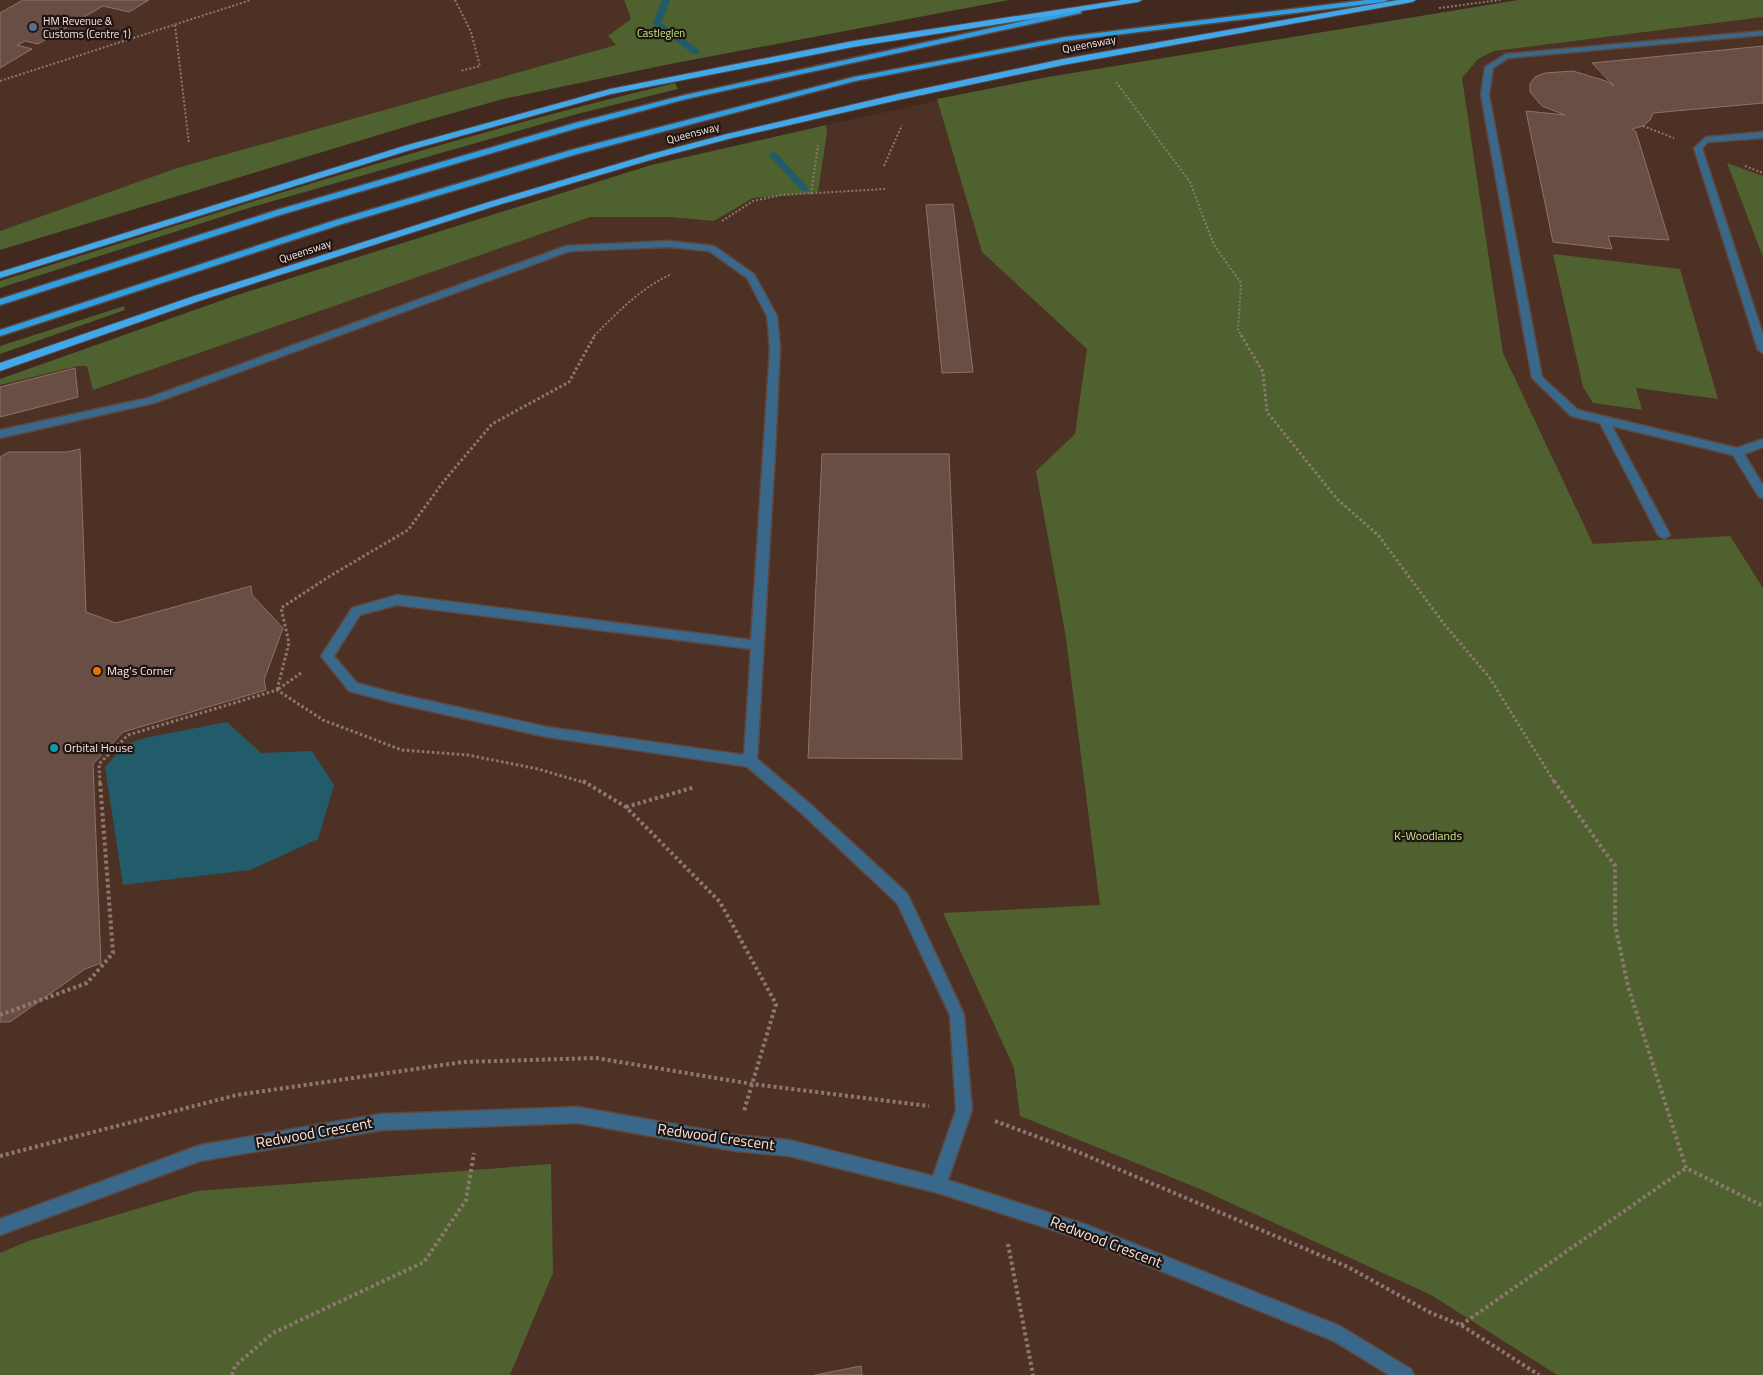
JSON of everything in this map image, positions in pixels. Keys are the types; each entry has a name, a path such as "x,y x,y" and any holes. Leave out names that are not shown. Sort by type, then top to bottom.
{"highway":[{"path":"0,275 407,148 610,92 854,44 1138,0"},
{"name":"Queensway","path":"0,367 198,298 454,216 572,180 739,134 898,97 1063,62 1412,0"}],"main road":[{"name":"Queensway","path":"0,333 339,222 574,152 854,79 955,58 1065,39 1384,0"},
{"path":"0,302 280,212 578,125 685,97 1093,7"}],"street":[{"path":"1763,33 1543,51 1506,56 1489,67 1485,95 1537,378 1575,413 1737,452 1763,443"},
{"path":"1763,135 1706,140 1698,148 1763,350"},
{"path":"0,434 150,401 569,248 669,244 711,248 751,276 772,316 775,348 750,761"},
{"path":"1604,420 1664,535"},
{"path":"1737,452 1763,494"},
{"path":"756,645 397,600 356,611 327,656 353,687 389,696 547,732 750,761 804,807 902,898 957,1015 964,1110 938,1185"},
{"name":"Redwood Crescent","path":"0,1227 200,1153 381,1122 578,1115 735,1143 789,1148 938,1185 1000,1204 1087,1233 1340,1335 1405,1375"}],"path":[{"path":"0,81 251,0"},
{"path":"455,0 471,32 480,66 460,71"},
{"path":"175,25 189,144"},
{"path":"1113,78 1190,182 1214,245 1241,283 1238,330 1263,372 1267,412 1337,499 1379,536 1444,624 1489,677 1557,786 1615,866 1615,925 1628,986 1686,1168 1763,1206"},
{"path":"884,166 904,120"},
{"path":"811,194 819,141"},
{"path":"277,690 289,643 281,608 330,576 408,530 444,481 492,424 569,382 593,338 626,303 654,282 684,269 711,248 722,221 753,201 781,195 885,189"},
{"path":"0,1015 87,983 113,953 99,764 128,735 277,690 327,656"},
{"path":"277,690 323,720 402,750 468,755 538,770 585,782 626,807 720,902 776,1004 735,1143"},
{"path":"626,807 697,786"},
{"path":"752,1084 964,1110 1078,1152 1348,1267 1431,1313 1461,1324 1539,1375"},
{"path":"232,1375 235,1366 273,1333 424,1262 466,1200 480,1118"},
{"path":"1461,1324 1686,1168"},
{"path":"1000,1204 1033,1375"}],"shaded area":[{"path":"0,0 624,0 631,19 609,36 616,45 177,168 0,231"},
{"path":"1518,0 1763,0 1763,1375 510,1375 553,1273 197,1191 28,1241 0,1253 0,385 78,366 88,366 94,390 590,217 670,217 714,221 753,198 818,192 827,133 826,125 1048,77"}],"green space":[{"name":"Castleglen","path":"624,0 1009,0 670,64 503,99 0,250 0,231 177,168 616,45 608,36 631,19"},
{"name":"K-Woodlands","path":"1518,0 1763,0 1763,17 1494,51 1478,59 1462,78 1503,353 1593,544 1730,536 1763,588 1763,1375 1557,1375 1431,1295 1200,1189 1020,1116 1014,1068 943,913 1100,905 1066,638 1036,471 1075,434 1087,349 982,252 937,99 1048,77"},
{"path":"675,83 678,89 577,114 252,207 0,288 0,281 336,176 505,127"},
{"path":"826,125 827,133 818,192 753,198 714,221 669,217 590,217 93,390 87,366 78,366 0,385 0,379 234,296 651,165"},
{"path":"1727,163 1763,176 1763,257"},
{"path":"1553,254 1680,269 1718,399 1636,388 1642,410 1593,403 1583,387"},
{"path":"124,306 125,310 0,354 0,346"},
{"path":"551,1164 553,1273 510,1375 0,1375 0,1253 28,1241 197,1191"}],"water":[{"path":"227,722 261,753 312,751 334,785 318,839 250,870 123,885 105,767 125,745 144,738"}],"building":[{"name":"HM Revenue & Customs (Centre 1)","path":"23,0 149,0 129,12 103,6 38,44 25,41 17,45 32,49 0,68 0,13"},
{"path":"1763,46 1763,103 1653,113 1650,120 1643,126 1632,129 1636,132 1669,240 1608,236 1612,249 1553,242 1526,111 1565,115 1542,106 1530,92 1530,84 1535,77 1545,73 1573,71 1606,81 1614,86 1592,63"},
{"path":"953,204 973,372 942,373 926,205"},
{"path":"75,368 78,397 0,417 0,387"},
{"name":"Orbital House","path":"80,449 86,612 116,623 251,586 252,595 283,628 264,680 266,690 123,732 93,764 101,963 85,969 10,1022 0,1022 0,457 9,452 67,452"},
{"path":"822,454 949,454 962,759 808,758"},
{"path":"861,1366 862,1375 815,1375"}],"waterway":[{"path":"666,0 657,24 696,52"},
{"path":"773,155 805,189"}],"place":[{"name":"HM Revenue & Customs (Centre 1)","path":"33,27"},
{"name":"Mag's Corner","path":"97,671"},
{"name":"Orbital House","path":"54,748"}]}
